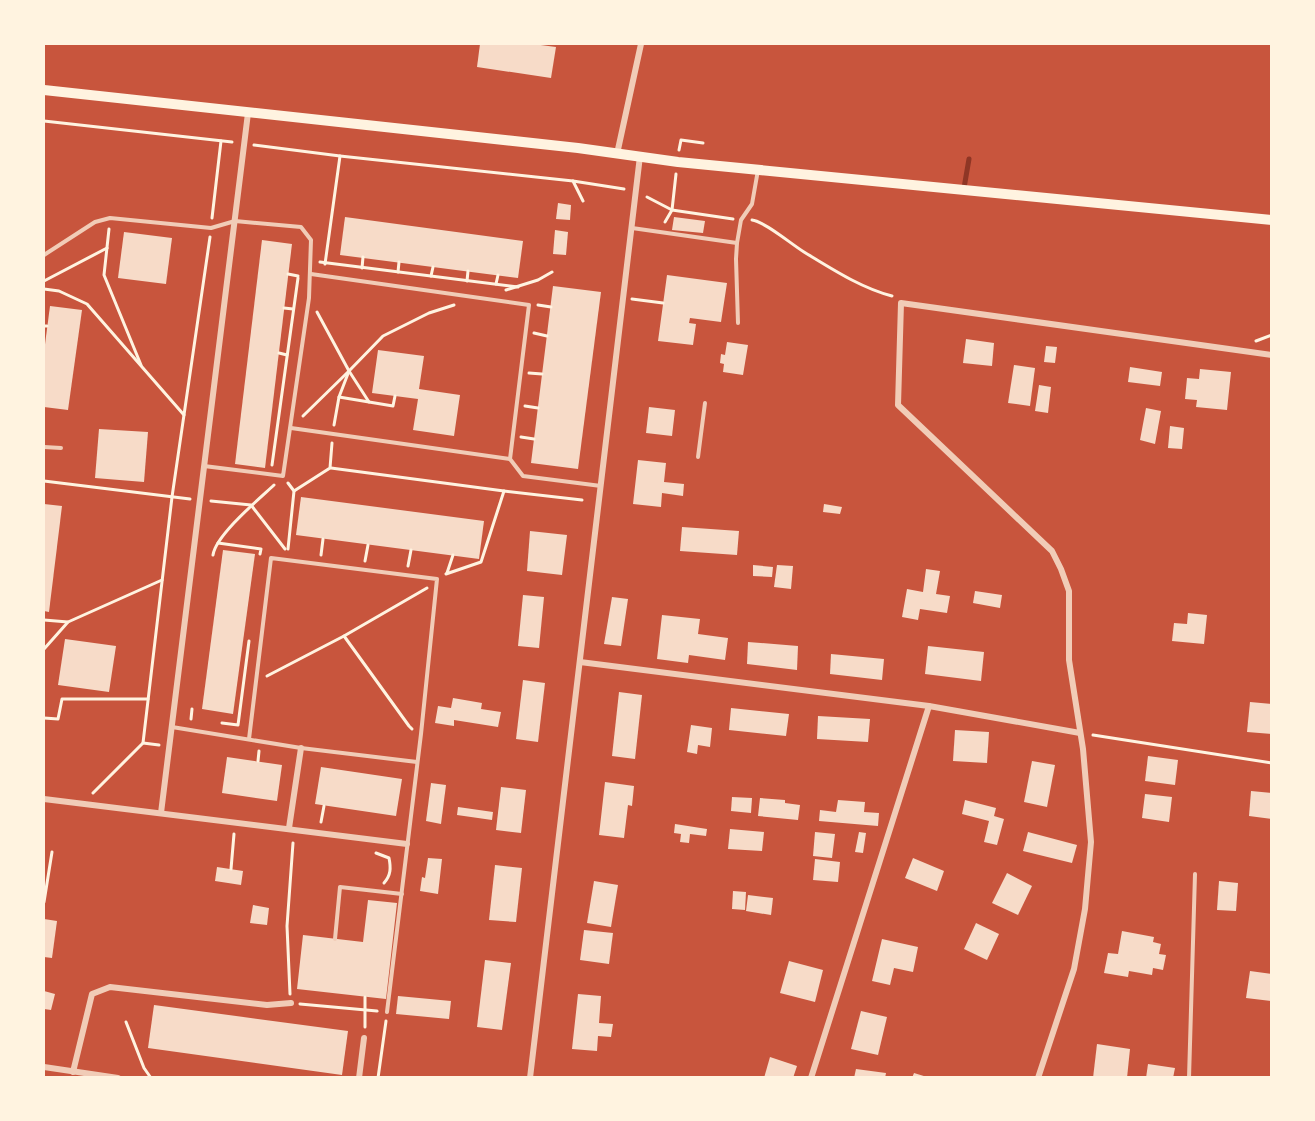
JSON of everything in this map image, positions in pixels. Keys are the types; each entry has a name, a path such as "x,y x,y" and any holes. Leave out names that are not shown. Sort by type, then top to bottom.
{"main road":[{"path":"44,90 678,162 1272,220"}],"street":[{"path":"617,154 640,44"},
{"path":"161,813 248,113"},
{"path":"530,1077 640,156"},
{"path":"1038,1077 1074,969 1085,909 1091,842 1080,733 1069,660 1069,591 1052,551 898,405 902,303 1272,355"},
{"path":"580,662 929,706 1080,733"},
{"path":"811,1077 929,706"},
{"path":"289,828 301,748"},
{"path":"44,799 407,844"},
{"path":"73,1072 92,994 110,987 267,1005 291,1003"},
{"path":"359,1077 364,1038"},
{"path":"44,1067 118,1077"}],"lane":[{"path":"738,323 737,243 741,220 752,204 758,169"},
{"path":"44,255 94,222 111,218 211,228 235,221 301,227 311,240 309,298 283,476 204,466"},
{"path":"631,228 737,243"},
{"path":"311,274 529,304 510,459 523,476 602,486"},
{"path":"698,457 705,403"},
{"path":"291,428 510,459"},
{"path":"44,447 61,448"},
{"path":"249,739 271,558 437,579 421,734 387,1012"},
{"path":"172,728 301,748 417,762"},
{"path":"1189,1077 1195,874"},
{"path":"335,939 340,887 402,894"}],"path":[{"path":"44,121 573,181 635,191 672,210 734,219"},
{"path":"664,233 666,219 672,210 681,140 703,143"},
{"path":"83,791 93,793 143,743 172,497 211,228 221,141"},
{"path":"323,275 340,156"},
{"path":"573,181 583,201"},
{"path":"111,218 104,275 143,369"},
{"path":"741,220 760,220 781,238 804,252 872,291 897,298 902,303"},
{"path":"44,281 107,248"},
{"path":"362,268 363,257"},
{"path":"398,272 399,262"},
{"path":"325,263 518,287"},
{"path":"431,276 433,267"},
{"path":"467,281 468,271"},
{"path":"291,428 382,336 429,313 518,287 552,272"},
{"path":"288,274 298,276"},
{"path":"496,284 498,275"},
{"path":"44,289 59,291 87,304 184,414"},
{"path":"623,297 663,303"},
{"path":"309,298 349,371 369,402"},
{"path":"535,305 551,307"},
{"path":"284,308 293,309"},
{"path":"532,333 547,336"},
{"path":"279,353 287,355"},
{"path":"330,468 339,397 349,371"},
{"path":"528,372 542,374"},
{"path":"339,397 393,406 395,396"},
{"path":"273,397 281,398"},
{"path":"524,406 538,408"},
{"path":"521,437 534,439"},
{"path":"268,441 275,443"},
{"path":"294,491 330,468 504,490"},
{"path":"44,481 251,506 288,553 294,491 283,476 251,506 218,543 213,555"},
{"path":"321,557 323,539"},
{"path":"218,543 261,549 260,560"},
{"path":"365,562 368,545"},
{"path":"407,568 411,550"},
{"path":"449,573 453,555"},
{"path":"44,649 68,622 162,580"},
{"path":"44,620 68,622"},
{"path":"344,636 409,726 421,734"},
{"path":"214,722 238,725 249,639"},
{"path":"44,718 58,719 62,699 148,699"},
{"path":"191,719 192,709"},
{"path":"1080,733 1272,763"},
{"path":"258,761 259,751"},
{"path":"319,832 324,806"},
{"path":"231,869 234,834"},
{"path":"293,843 287,926 291,1003 387,1012 378,1077"},
{"path":"44,902 52,852"},
{"path":"368,852 389,858 391,867 389,877 383,884"},
{"path":"364,1038 365,997"},
{"path":"126,1022 144,1068 151,1077"}],"building":[{"path":"480,44 533,44 556,47 551,78 477,67"},
{"path":"558,203 571,205 570,220 556,219"},
{"path":"345,217 523,241 518,278 340,255"},
{"path":"674,217 705,221 703,233 672,230"},
{"path":"555,230 568,232 566,255 553,254"},
{"path":"124,232 172,238 166,284 118,278"},
{"path":"262,240 292,244 265,468 235,464"},
{"path":"667,275 727,283 721,322 690,318 689,323 696,324 693,345 658,341"},
{"path":"553,286 601,292 578,469 531,463"},
{"path":"50,306 82,310 68,410 44,407 44,352"},
{"path":"966,339 994,343 992,366 963,363"},
{"path":"727,342 748,345 743,375 723,372 724,364 720,363 721,354 725,355"},
{"path":"1046,346 1057,347 1055,363 1044,362"},
{"path":"378,350 424,356 419,389 460,395 454,436 413,430 418,399 372,393"},
{"path":"1014,365 1035,368 1030,406 1008,403"},
{"path":"1130,367 1162,372 1160,386 1128,382"},
{"path":"1200,369 1231,372 1227,410 1196,407 1197,400 1185,399 1187,378 1199,379"},
{"path":"1039,385 1051,387 1048,413 1035,411"},
{"path":"649,407 675,410 672,436 646,433"},
{"path":"1146,408 1161,411 1155,444 1140,440"},
{"path":"1170,426 1184,428 1182,449 1168,448"},
{"path":"99,429 148,432 144,482 95,478"},
{"path":"638,460 666,463 664,482 684,484 683,496 662,493 661,507 633,504"},
{"path":"301,497 484,521 479,559 296,535"},
{"path":"44,504 62,506 49,612 44,611"},
{"path":"824,504 842,507 840,514 823,512"},
{"path":"682,527 739,531 737,555 680,551"},
{"path":"530,531 567,535 562,575 527,571"},
{"path":"223,550 255,554 233,714 202,709"},
{"path":"753,565 773,567 772,577 753,576"},
{"path":"777,565 793,566 791,589 774,587"},
{"path":"926,569 940,571 936,594 950,596 947,613 920,609 918,620 902,617 907,589 923,592"},
{"path":"975,591 1002,595 1000,608 973,603"},
{"path":"523,595 544,597 539,648 518,646"},
{"path":"612,597 628,599 621,646 604,644"},
{"path":"1188,613 1207,615 1204,644 1172,641 1174,623 1187,624"},
{"path":"662,615 700,619 698,634 728,638 725,660 689,655 688,663 657,659"},
{"path":"65,639 116,646 109,692 58,685"},
{"path":"748,642 798,646 797,670 747,664"},
{"path":"928,646 984,652 981,681 925,674"},
{"path":"831,654 884,659 882,680 830,674"},
{"path":"523,680 545,683 538,742 516,739"},
{"path":"619,692 642,695 635,759 612,756"},
{"path":"453,698 482,703 481,709 501,712 498,727 454,720 454,726 435,723 438,706 451,708"},
{"path":"1250,702 1272,704 1272,734 1247,732"},
{"path":"731,708 789,714 786,736 729,730"},
{"path":"818,716 870,719 868,742 817,739"},
{"path":"691,725 712,728 710,747 698,745 697,754 687,752"},
{"path":"955,730 989,732 987,763 953,761"},
{"path":"1148,756 1178,760 1175,785 1145,781"},
{"path":"227,757 282,765 277,801 222,793"},
{"path":"1032,761 1055,765 1047,807 1024,802"},
{"path":"321,767 402,779 396,816 315,804"},
{"path":"605,782 634,786 632,806 628,805 624,838 599,835"},
{"path":"431,783 446,785 441,824 426,821"},
{"path":"501,787 526,790 521,833 496,830"},
{"path":"1251,791 1272,793 1272,819 1249,816"},
{"path":"1145,794 1172,797 1169,822 1142,818"},
{"path":"732,797 752,798 751,813 731,811"},
{"path":"760,798 785,800 785,803 800,805 798,820 758,816"},
{"path":"838,800 865,802 864,812 879,813 878,826 819,821 820,810 836,812"},
{"path":"965,800 996,808 994,816 1004,819 997,845 984,842 989,821 962,814"},
{"path":"458,807 493,812 492,820 457,815"},
{"path":"675,824 707,829 706,836 690,834 689,843 680,842 681,834 674,833"},
{"path":"730,829 764,832 762,851 728,849"},
{"path":"815,832 835,834 832,858 813,856"},
{"path":"859,832 866,833 863,853 855,852"},
{"path":"1028,832 1077,845 1072,863 1023,851"},
{"path":"428,858 442,859 438,894 420,891"},
{"path":"913,858 944,871 937,891 905,878"},
{"path":"815,859 840,862 838,882 813,880"},
{"path":"495,865 522,868 516,922 489,920"},
{"path":"217,867 243,871 241,885 215,881"},
{"path":"1007,873 1032,886 1018,915 992,903"},
{"path":"594,881 618,885 611,927 587,923"},
{"path":"1219,881 1238,883 1236,911 1217,910"},
{"path":"733,891 746,892 745,910 732,909"},
{"path":"748,895 773,898 771,915 746,911"},
{"path":"368,900 397,903 386,999 297,989 303,935 363,942"},
{"path":"253,905 269,908 267,925 250,923"},
{"path":"44,919 57,921 52,958 44,957"},
{"path":"976,923 999,934 987,960 964,949"},
{"path":"584,930 613,933 609,964 580,960"},
{"path":"1122,931 1154,937 1153,942 1161,944 1159,954 1166,955 1163,970 1153,968 1152,975 1129,971 1128,977 1104,973 1108,953 1118,954"},
{"path":"882,939 918,947 913,972 894,968 890,985 872,981"},
{"path":"485,960 511,963 502,1030 477,1027"},
{"path":"789,961 823,970 815,1002 780,993"},
{"path":"1250,971 1272,974 1271,1001 1246,998"},
{"path":"44,991 55,994 51,1010 44,1009"},
{"path":"578,994 601,996 599,1023 613,1024 611,1037 598,1036 597,1051 572,1049"},
{"path":"398,996 451,1001 449,1019 396,1014"},
{"path":"154,1005 348,1031 342,1075 148,1048"},
{"path":"861,1011 887,1017 878,1055 851,1049"},
{"path":"1097,1044 1130,1049 1127,1078 1093,1078"},
{"path":"770,1057 797,1066 793,1078 764,1078"},
{"path":"1148,1064 1175,1068 1173,1078 1146,1078"},
{"path":"856,1069 886,1073 885,1078 854,1078"},
{"path":"914,1073 927,1077 927,1078 912,1078"}],"waterway":[{"path":"964,188 969,159"}]}
